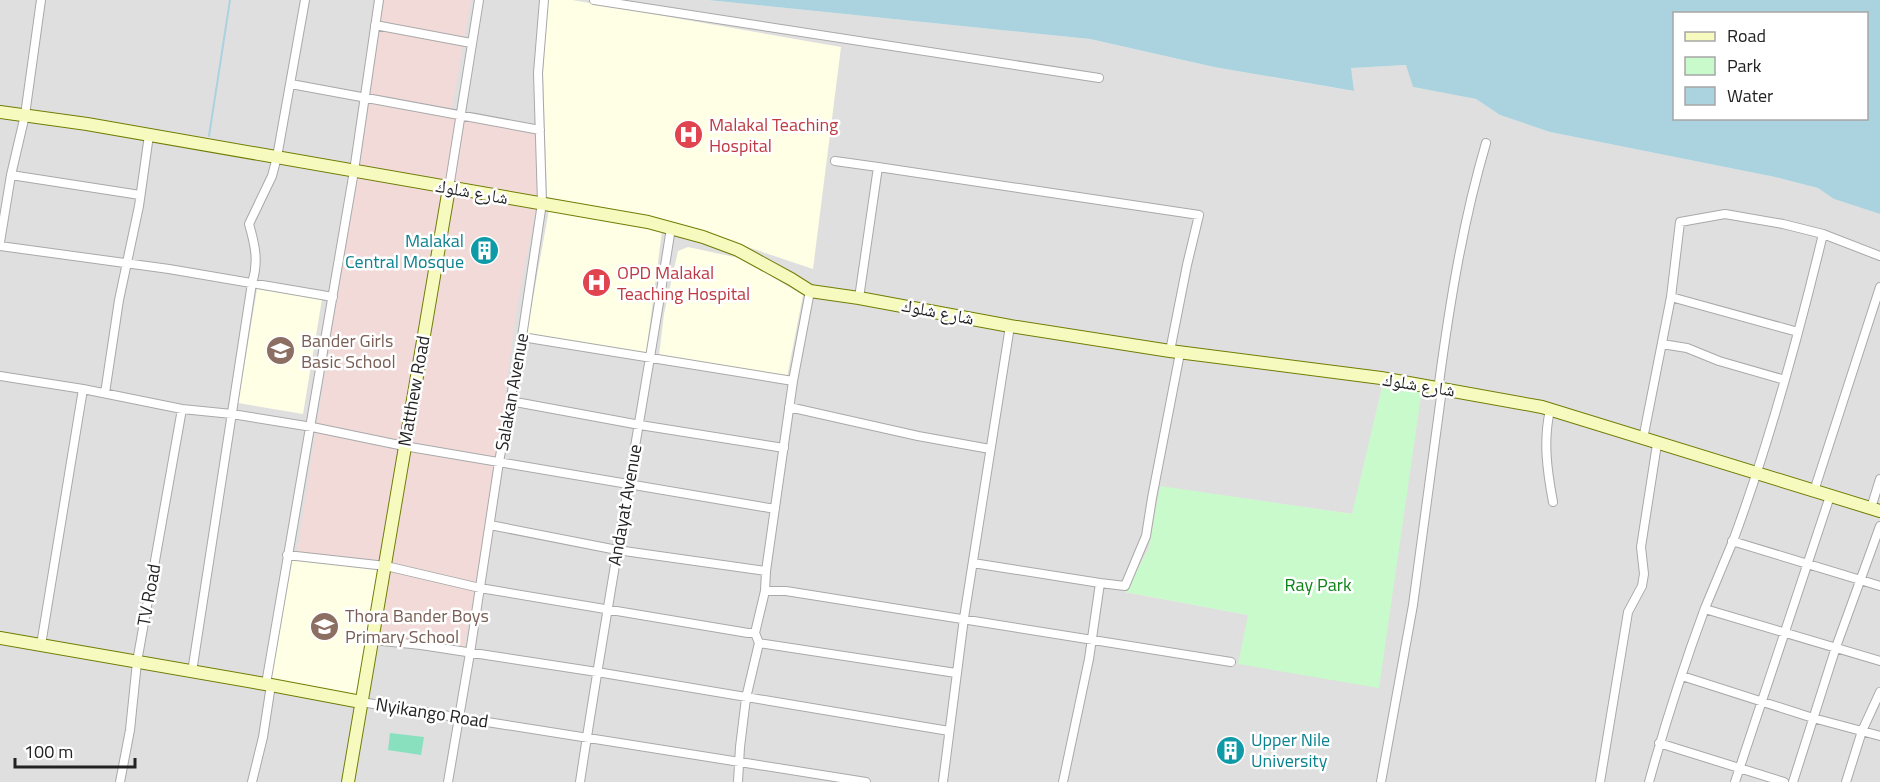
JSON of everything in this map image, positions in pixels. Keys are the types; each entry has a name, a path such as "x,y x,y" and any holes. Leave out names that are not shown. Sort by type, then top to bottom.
{"street":[{"path":"42,0 25,115 11,175 0,244 333,297"},
{"path":"192,672 252,283 256,271 256,249 249,224 272,176 278,157 305,0"},
{"path":"252,782 263,737 268,684 287,555 312,427 354,171 379,0"},
{"name":"Matthew Road","path":"348,782 479,0"},
{"name":"Salakan Avenue","path":"448,782 542,203 538,73 544,0"},
{"path":"594,0 1099,78"},
{"path":"375,25 471,43"},
{"path":"291,84 540,130"},
{"name":"شارع شلوك","path":"0,112 87,124 278,157 671,228 738,250 810,291 859,297 1011,326 1175,352 1381,378 1550,410 1875,510"},
{"path":"105,393 119,300 140,195 149,135"},
{"path":"1382,782 1413,605 1442,390 1439,383 1451,298 1471,194 1486,143"},
{"path":"835,161 1199,215 1187,265 1146,536 1125,586 973,563"},
{"path":"859,297 878,167"},
{"path":"11,175 140,195"},
{"path":"1643,439 1671,297 1680,222 1725,214 1823,234 1880,256"},
{"name":"Andayat Avenue","path":"580,782 671,228"},
{"path":"1649,782 1659,743 1705,609 1756,472 1785,380 1823,234"},
{"path":"1814,491 1880,287"},
{"path":"738,782 746,698 759,643 755,633 765,591 789,407 810,291"},
{"path":"1671,297 1798,332"},
{"path":"943,782 964,618 1011,326"},
{"path":"522,337 793,381"},
{"path":"1662,344 1688,348 1719,361 1785,380"},
{"path":"0,376 83,389 182,409 232,414 312,427 404,447 775,509"},
{"path":"41,645 83,389"},
{"path":"510,401 784,448"},
{"path":"789,407 918,436 990,449"},
{"name":"TV Road","path":"120,782 130,730 137,662 182,409"},
{"path":"1550,410 1545,432 1553,502"},
{"path":"1600,782 1628,612 1642,586 1644,574 1641,547 1657,444"},
{"path":"1875,510 1880,480"},
{"path":"1735,782 1830,496"},
{"path":"490,525 617,550 766,571"},
{"path":"1793,782 1836,647 1880,526"},
{"path":"1732,541 1880,586"},
{"path":"287,555 386,566 480,588 755,633"},
{"path":"1063,782 1092,640 1100,584"},
{"path":"765,591 786,591 964,618 1231,662"},
{"path":"1705,609 1880,661"},
{"name":"Nyikango Road","path":"0,638 361,702 740,762 825,779 866,782"},
{"path":"373,640 597,672 949,731"},
{"path":"759,643 956,673"},
{"path":"1682,676 1813,718 1880,736"},
{"path":"1846,782 1862,731 1880,692"},
{"path":"1659,743 1784,782"}],"shaded area":[{"path":"0,0 708,0 1090,39 1214,67 1353,91 1350,68 1407,65 1413,87 1476,99 1500,115 1550,132 1775,177 1819,188 1834,199 1880,214 1880,782 0,782","holes":["1383,383 1379,688 1248,615 1125,592 1149,548 1161,487 1353,514"]},
{"path":"383,0 471,0 451,113 538,130 538,208 517,306 494,478 464,648 378,639 387,569 297,552"},
{"name":"Malakal Teaching Hospital","path":"548,0 572,0 841,47 813,269 670,221 547,197 543,73"},
{"name":"OPD Malakal Teaching Hospital","path":"549,210 662,231 646,354 526,336"},
{"path":"688,247 739,258 803,295 787,377 659,356 664,314 678,251"},
{"name":"Bander Girls Basic School","path":"257,289 322,299 303,414 238,403"},
{"name":"Thora Bander Boys Primary School","path":"291,559 379,570 357,697 270,682"}],"green space":[{"name":"Ray Park","path":"1383,383 1422,389 1379,688 1238,664 1248,615 1125,592 1149,548 1160,486 1352,514"},
{"path":"390,733 424,737 421,755 388,750"}],"water":[{"path":"708,0 1880,0 1880,214 1834,199 1818,188 1775,177 1550,132 1500,115 1476,99 1413,87 1406,65 1351,68 1354,91 1214,67 1090,39"}],"waterway":[{"path":"209,136 230,0"}],"place":[{"name":"Malakal Teaching Hospital","path":"688,135"},
{"name":"Malakal Central Mosque","path":"485,251"},
{"name":"OPD Malakal Teaching Hospital","path":"596,283"},
{"name":"Bander Girls Basic School","path":"280,351"},
{"name":"Thora Bander Boys Primary School","path":"324,626"},
{"name":"Upper Nile University","path":"1230,750"}]}
